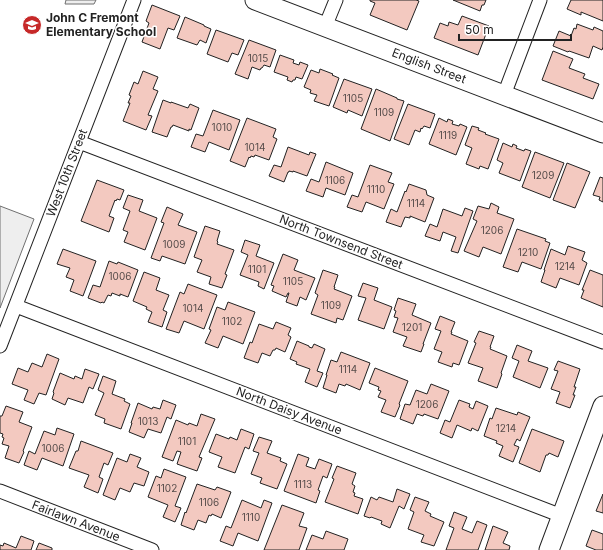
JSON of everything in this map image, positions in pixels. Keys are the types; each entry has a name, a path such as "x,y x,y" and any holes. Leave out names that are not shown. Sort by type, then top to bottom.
{"street":[{"name":"West 10th Street","path":"0,346 134,0"},
{"name":"English Street","path":"255,0 603,133"},
{"path":"325,27 336,0"},
{"path":"504,95 540,0"},
{"name":"North Townsend Street","path":"79,142 603,342"},
{"name":"North Daisy Avenue","path":"16,306 562,516"},
{"path":"549,550 603,406"},
{"name":"Fairlawn Avenue","path":"0,491 152,550"}],"shaded area":[{"path":"66,0 96,0 94,4 65,4"},
{"path":"0,206 34,219 0,308"}],"building":[{"path":"370,0 419,1 407,30 370,15 375,3"},
{"path":"453,0 486,0 480,11"},
{"path":"571,0 603,0 603,21 581,12 581,15 567,9"},
{"path":"152,5 180,16 174,30 168,28 160,49 142,42 149,23 146,21"},
{"path":"462,16 489,26 478,55 434,38 440,23 448,26 449,22 458,25"},
{"path":"185,17 211,29 206,43 200,40 197,45 177,38"},
{"path":"577,24 593,30 594,27 603,31 602,50 593,46 589,58 553,46 559,31 571,36 574,28 576,29"},
{"path":"216,30 244,40 238,55 232,53 228,62 207,54"},
{"path":"249,40 276,50 270,67 264,65 260,70 252,67 248,79 235,74"},
{"path":"553,51 573,59 569,68 585,74 583,78 599,84 593,99 542,80"},
{"path":"280,55 294,60 293,63 299,65 300,62 308,65 302,79 296,77 292,82 287,80 288,77 274,72"},
{"path":"320,69 339,78 329,106 314,101 317,95 310,93 311,90 304,87 311,70 319,73"},
{"path":"143,71 158,77 153,89 158,91 148,115 152,116 146,130 123,121 130,103 128,103 131,96 129,95 134,82 138,84"},
{"path":"344,79 372,89 362,116 348,110 347,113 333,107"},
{"path":"376,89 404,101 390,141 361,129"},
{"path":"163,100 188,108 190,104 199,108 191,130 189,129 189,131 173,125 167,137 152,132"},
{"path":"408,104 435,114 430,128 424,126 422,129 421,128 420,132 415,130 409,145 394,139"},
{"path":"213,110 240,120 229,150 209,142 205,152 191,147 196,134 203,136"},
{"path":"247,118 276,129 273,137 277,139 269,160 255,155 254,157 251,156 250,158 249,157 245,167 230,161"},
{"path":"439,118 447,122 448,119 453,121 452,124 459,126 460,124 467,127 456,155 429,144"},
{"path":"472,126 479,128 478,130 486,133 485,134 499,139 488,169 480,166 479,169 466,164 472,148 465,145"},
{"path":"503,143 512,147 513,144 517,146 516,148 524,151 525,149 531,151 520,181 499,173 503,163 497,160"},
{"path":"288,147 309,155 310,152 316,154 307,176 289,171 284,182 269,176 274,165 281,167"},
{"path":"535,152 564,163 550,198 522,187"},
{"path":"326,162 353,173 345,195 326,188 323,197 306,191 311,179 319,182"},
{"path":"567,163 590,172 575,208 553,200"},
{"path":"370,165 392,173 388,182 394,184 384,209 366,202 362,212 347,207 352,195 358,197"},
{"path":"600,177 603,178 603,202 599,200 600,197 593,195"},
{"path":"97,180 124,190 120,200 115,200 109,216 114,218 109,232 81,221"},
{"path":"409,184 426,190 427,195 434,198 425,222 410,216 410,218 405,217 401,227 386,222 391,209 397,212"},
{"path":"128,195 143,200 139,211 157,218 145,250 124,242 128,232 123,230 130,211 123,208"},
{"path":"491,203 499,207 497,213 514,219 501,254 483,247 479,257 464,251 477,221 473,219 478,206 489,209"},
{"path":"167,207 183,214 178,225 197,232 185,264 162,256 160,261 151,258 164,223 161,222"},
{"path":"465,208 473,211 458,253 451,251 456,237 443,232 440,241 425,236 430,224 437,227 443,209 462,216"},
{"path":"205,226 220,231 217,244 234,250 225,274 227,275 222,288 209,284 211,277 197,272 202,260 194,257"},
{"path":"517,229 546,239 545,241 550,243 541,269 522,262 518,272 503,267"},
{"path":"245,240 260,245 256,256 274,263 264,289 258,286 259,282 240,275 248,255 241,252"},
{"path":"568,246 585,252 582,260 587,263 579,285 560,278 556,288 541,282 551,249 565,255"},
{"path":"63,249 96,261 83,296 70,291 74,280 66,277 70,268 57,264"},
{"path":"283,254 298,260 294,270 315,278 306,300 300,297 297,306 286,302 289,293 286,297 272,291 274,286 271,285"},
{"path":"109,261 117,264 118,262 138,270 128,297 112,293 111,296 108,295 104,303 101,303 88,298 93,285 100,287"},
{"path":"323,270 338,275 334,289 352,296 343,320 337,318 336,323 311,314 318,295 315,293"},
{"path":"590,270 603,275 603,307 581,298 584,290 582,290"},
{"path":"144,272 160,278 156,290 169,295 163,310 167,312 162,327 148,322 152,312 146,309 147,307 133,301"},
{"path":"363,283 378,288 374,300 392,307 384,329 358,320 366,298 358,296"},
{"path":"188,284 217,295 204,329 184,321 179,333 166,329 180,292 184,294"},
{"path":"398,298 416,304 412,315 431,323 421,352 403,346 407,337 393,332 398,318 394,317 396,311 394,310"},
{"path":"228,302 255,312 243,344 223,336 218,348 205,343 211,330 209,329 217,307 225,310"},
{"path":"440,316 455,322 451,334 468,341 459,365 453,363 452,367 438,362 442,352 434,349 441,331 435,329"},
{"path":"276,322 291,328 288,335 291,337 285,352 276,348 270,356 262,353 258,363 244,358 250,342 252,343 259,324 273,329"},
{"path":"479,331 494,336 490,349 507,356 497,388 478,381 483,368 468,363"},
{"path":"297,341 312,348 314,344 325,349 317,371 323,373 317,387 305,382 310,369 296,364 297,362 290,359"},
{"path":"517,345 532,351 528,361 548,368 540,388 513,377 519,361 512,358"},
{"path":"341,352 370,363 360,390 346,384 345,386 339,384 336,393 323,388 331,360 337,362"},
{"path":"47,354 59,359 46,395 39,393 34,404 24,400 28,390 12,384 18,368 28,372 32,363 42,367"},
{"path":"558,361 580,369 574,387 576,387 573,395 575,395 570,408 556,403 560,392 551,389 558,371 554,370"},
{"path":"375,368 408,381 395,417 381,412 386,400 378,397 381,391 378,390 379,387 369,383"},
{"path":"85,369 99,374 93,389 89,387 83,403 68,398 65,405 52,399 60,373 74,379 75,376 82,379"},
{"path":"103,376 116,381 112,394 125,399 124,401 130,404 121,429 104,423 105,419 95,415 104,393 98,390"},
{"path":"431,384 449,391 438,419 424,414 423,416 417,414 413,424 400,419 405,404 410,405 416,390 427,394"},
{"path":"163,400 176,405 171,419 167,417 161,433 148,429 144,438 129,432 138,403 152,409 153,407 160,409"},
{"path":"459,400 470,404 469,407 473,409 476,401 488,406 478,431 472,428 471,431 457,425 452,438 440,433 445,420 450,422"},
{"path":"6,406 23,412 19,422 32,427 19,463 5,458 9,446 2,444 4,438 2,437 3,434 0,433 0,416 2,416"},
{"path":"496,408 517,415 518,412 530,417 520,441 517,439 514,445 519,447 513,462 499,456 503,446 496,443 497,441 484,436 490,418 492,419"},
{"path":"201,414 215,419 199,457 202,458 197,471 177,464 181,452 177,451 173,461 162,457 176,420 188,425 189,423 197,426"},
{"path":"57,428 74,434 63,466 42,458 37,470 24,465 29,451 35,454 44,431 55,435"},
{"path":"241,429 254,434 249,449 245,447 235,473 218,467 222,457 209,452 216,434 229,439 230,437 237,440"},
{"path":"532,429 564,441 558,457 549,453 546,455 540,472 519,463"},
{"path":"259,437 272,441 267,453 281,458 280,461 287,464 277,489 260,483 262,478 251,474 259,453 253,451"},
{"path":"81,441 113,453 108,465 104,463 99,477 103,479 98,493 84,487 89,475 69,468 76,451 78,451"},
{"path":"130,454 141,458 137,467 149,472 144,486 134,483 130,492 120,488 115,500 103,495 117,458 127,462"},
{"path":"298,454 309,458 306,466 315,469 319,459 332,464 327,478 323,476 318,490 320,491 316,503 284,491"},
{"path":"337,466 356,473 352,484 355,486 353,492 355,493 354,496 363,499 358,514 325,502 334,479 332,478"},
{"path":"164,469 186,477 175,506 181,508 175,522 163,517 168,505 148,497 156,476 161,478"},
{"path":"197,484 215,490 217,487 231,492 221,518 212,514 211,516 209,515 206,523 198,520 194,530 181,525"},
{"path":"397,489 410,494 404,509 399,506 390,528 381,524 382,521 364,516 371,497 377,500 379,497 393,502"},
{"path":"603,494 603,513 596,511"},
{"path":"415,497 429,502 425,511 431,514 430,516 444,522 434,546 421,542 424,535 408,529 414,512 410,510"},
{"path":"242,500 261,508 264,500 272,503 258,541 238,533 233,546 220,541 226,526 231,528"},
{"path":"282,505 304,513 299,526 307,528 299,550 264,550"},
{"path":"454,512 467,517 462,529 472,533 477,521 487,525 478,550 446,550 454,528 449,526"},
{"path":"493,526 508,532 503,543 510,546 509,550 485,550"},
{"path":"592,530 603,534 603,550 596,550 586,546"},
{"path":"326,531 348,539 344,550 306,550 312,535 323,539"},
{"path":"21,536 34,541 31,550 0,550 0,545 3,546 4,543 16,548"},
{"path":"39,543 52,548 52,550 36,550"}],"place":[{"name":"John C Fremont Elementary School","path":"32,25"}]}
